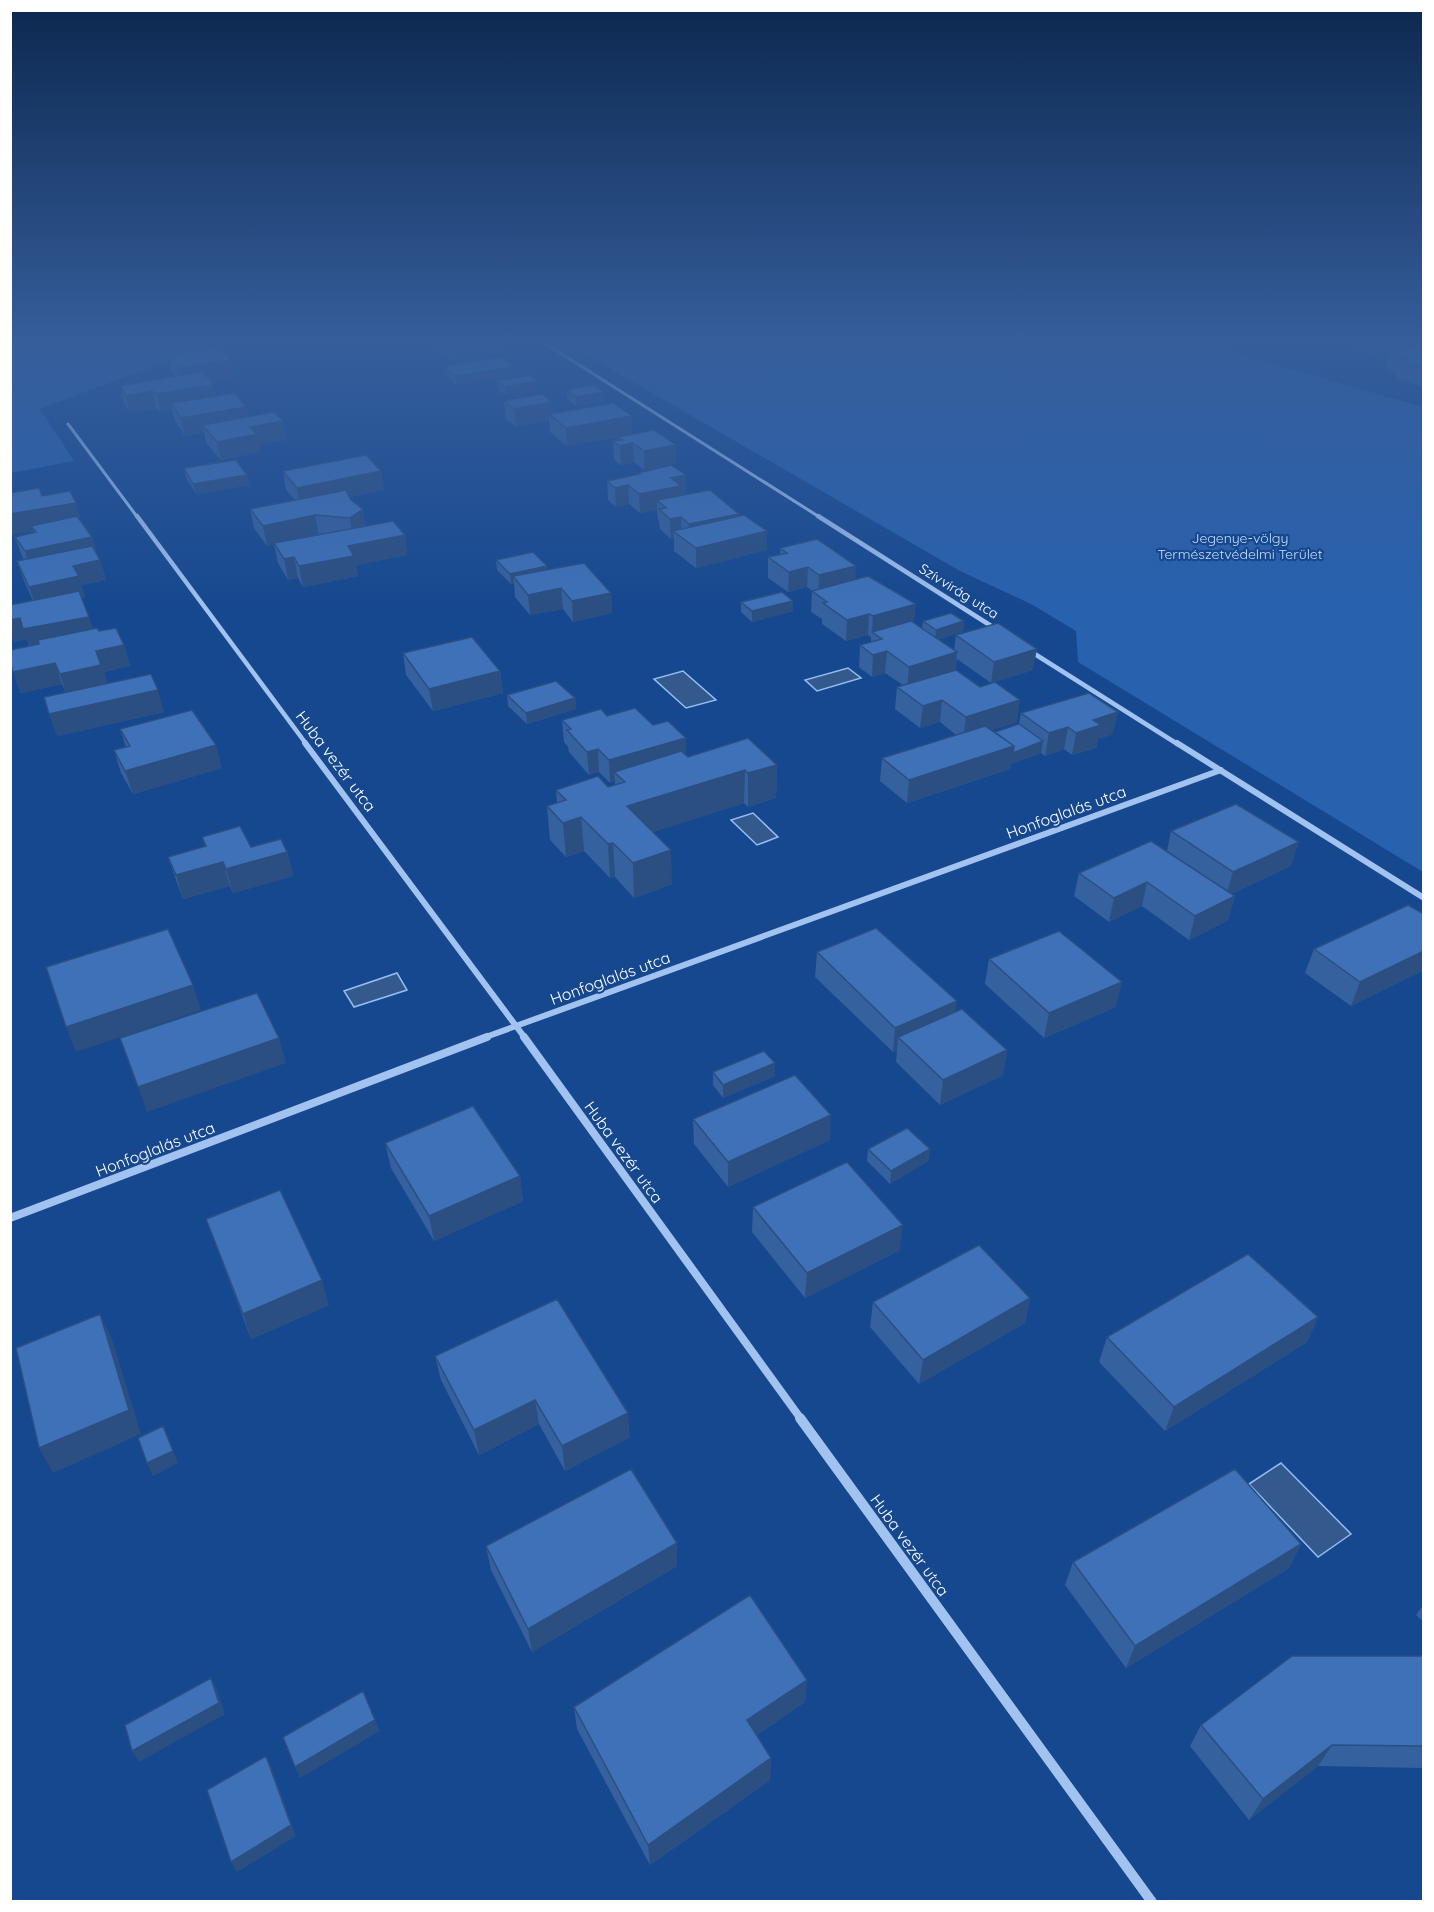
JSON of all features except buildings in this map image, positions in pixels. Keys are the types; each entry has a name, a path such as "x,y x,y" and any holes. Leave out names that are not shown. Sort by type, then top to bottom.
{"street":[{"name":"Huba vezér utca","path":"73,431 516,1026 1152,1902"},
{"name":"Szívvirág utca","path":"684,431 998,630"},
{"path":"1028,649 1424,898"},
{"name":"Honfoglalás utca","path":"10,1218 516,1026 1221,770"}],"green space":[{"path":"11,431 55,431 74,461 11,473"},
{"name":"Jegenye-völgy Természetvédelmi Terület","path":"718,431 1423,431 1423,872 1078,662 1076,631 1031,604 960,571"}],"shaded area":[{"path":"848,668 861,678 817,691 805,680"},
{"path":"683,671 716,700 686,708 654,679"},
{"path":"753,813 778,837 757,845 731,820"},
{"path":"397,973 407,990 354,1007 344,991"},
{"path":"1281,1463 1351,1534 1318,1557 1249,1484"}]}
